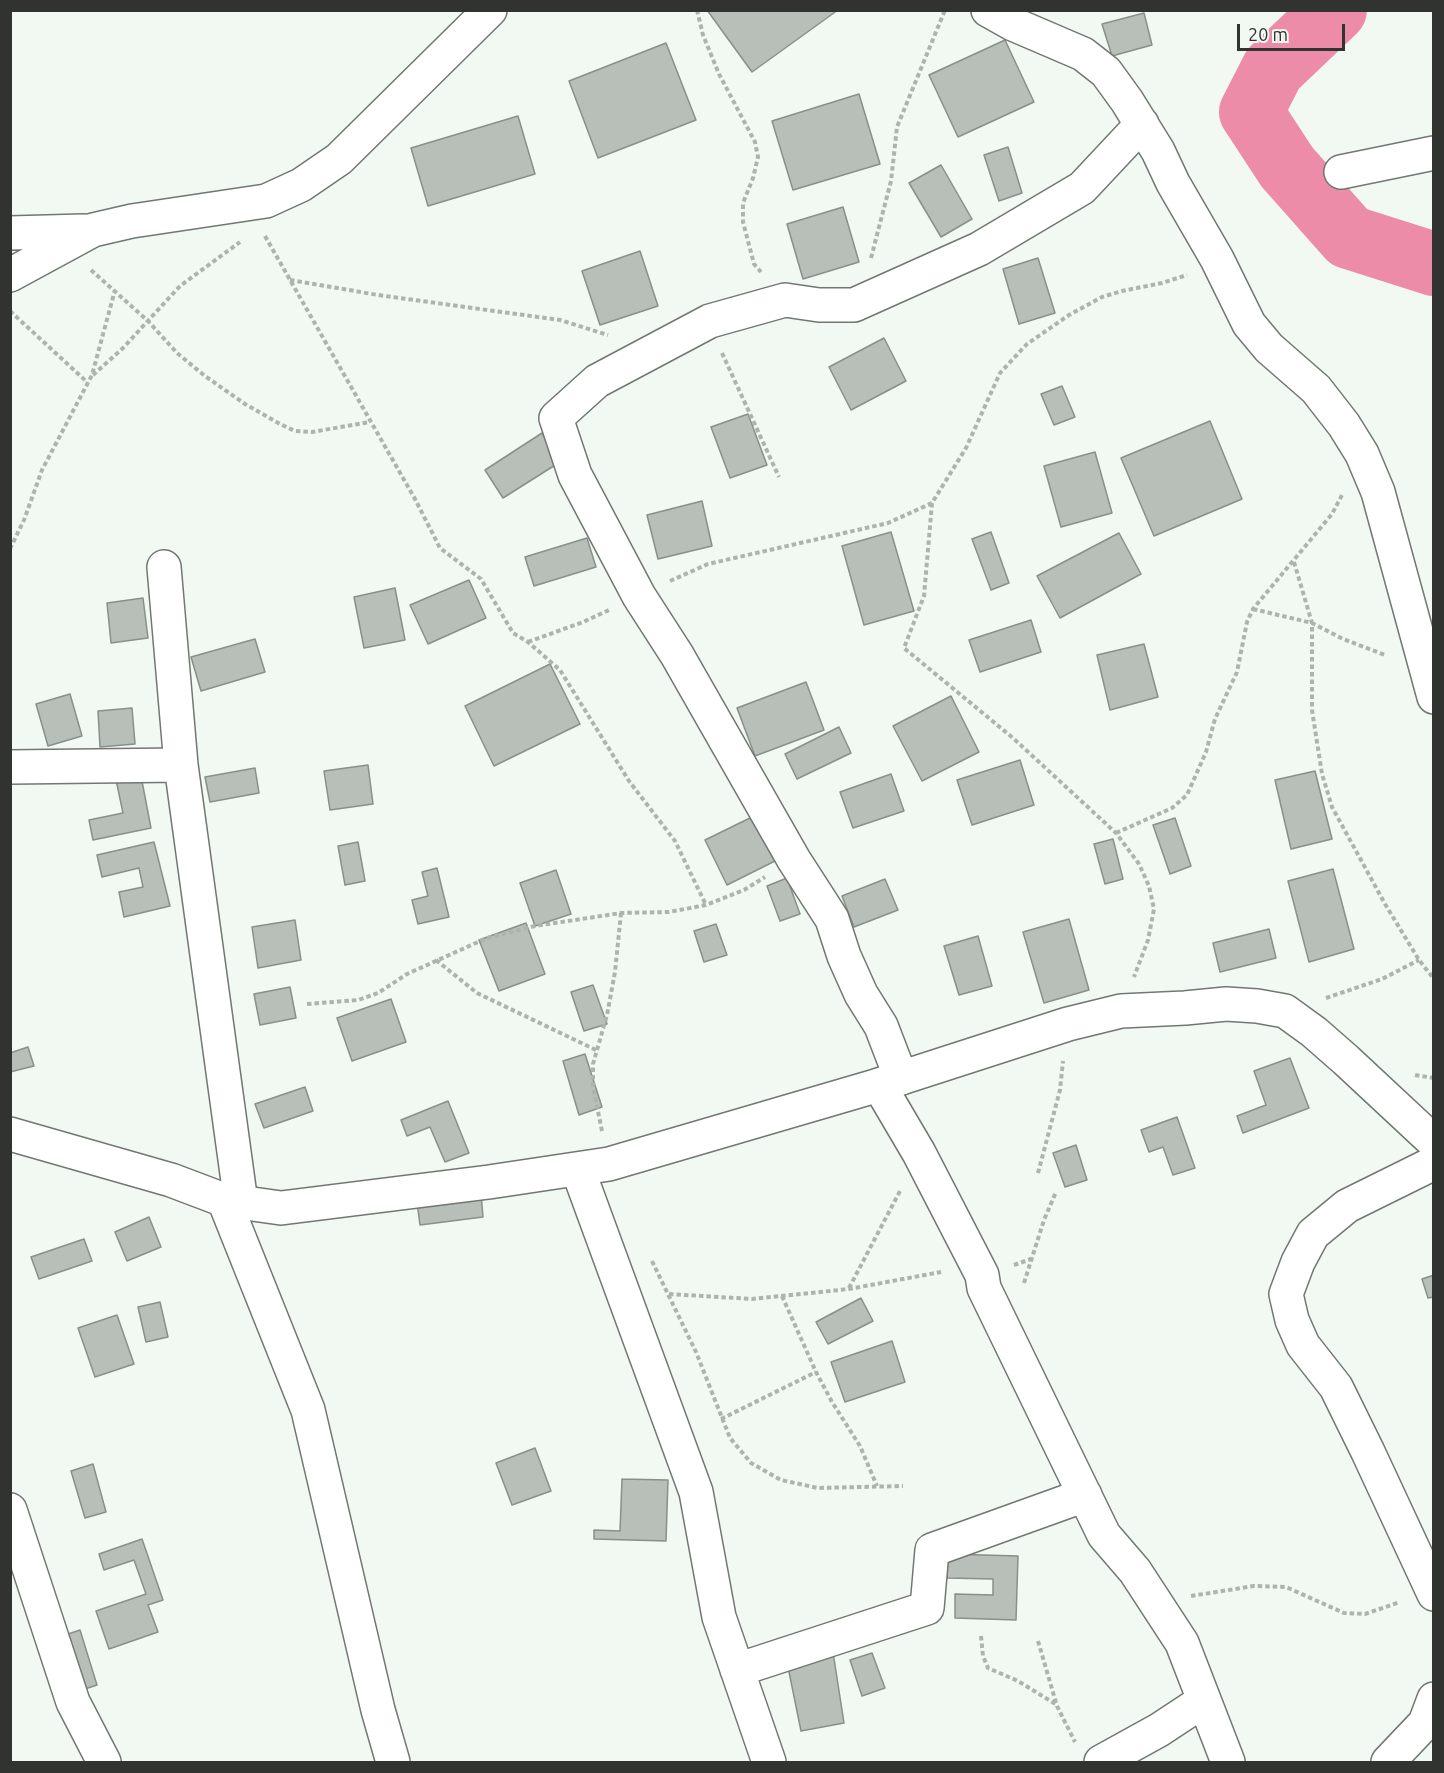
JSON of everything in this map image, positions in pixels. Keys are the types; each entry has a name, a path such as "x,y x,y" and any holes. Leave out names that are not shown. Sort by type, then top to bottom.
{"street":[{"path":"10,233 93,230 132,221 254,216 266,201 301,185 339,159 490,10"},
{"path":"988,10 1013,24 1083,54 1106,72 1142,124 1217,259 1249,324 1269,348 1316,389 1344,425 1362,454 1378,492 1429,682"},
{"path":"1142,124 1082,188 979,249 854,305 784,300 710,321 597,381 556,418 575,475 639,596 677,655 794,860 832,919 844,956 861,994 881,1026 890,1081 919,1153 982,1275 984,1288 1104,1535 1135,1571 1182,1643 1228,1762"},
{"path":"1341,172 1434,153"},
{"path":"10,275 93,230"},
{"path":"164,567 181,765 233,1202 308,1410 378,1710 393,1762"},
{"path":"10,767 181,765"},
{"path":"10,1134 171,1180 233,1202 281,1208 594,1167 890,1081 1068,1024 1121,1011 1226,1004 1285,1011 1346,1060 1434,1142"},
{"path":"1432,1591 1336,1387 1303,1345 1292,1320 1286,1294 1298,1262 1313,1234 1347,1206 1434,1163"},
{"path":"594,1167 696,1492 719,1617 769,1762"},
{"path":"737,1670 927,1608 932,1551 1084,1495"},
{"path":"10,1510 74,1702 104,1762"},
{"path":"1388,1762 1425,1723 1434,1699"},
{"path":"1090,1757 1159,1730 1203,1701"}],"path":[{"path":"696,10 703,35 719,74 755,142 758,157 743,203 743,222 754,264 784,300"},
{"path":"871,259 891,181 897,127 945,10"},
{"path":"10,549 24,520 42,470 92,375 123,348 180,286 209,263 254,216 415,499 440,548 481,579 513,633 528,642 560,670 629,781 675,841 706,905"},
{"path":"63,246 148,321 177,354 245,404 295,431 312,432 370,422"},
{"path":"1121,1011 1148,940 1154,909 1149,886 1139,864 1116,833 1013,738 904,648 924,596 932,503 966,448 1000,373 1027,344 1069,315 1102,297 1162,284 1217,259"},
{"path":"92,375 115,290"},
{"path":"10,311 87,382"},
{"path":"718,344 779,477"},
{"path":"1116,833 1172,808 1187,795 1206,752 1215,719 1237,672 1247,622 1253,609 1332,514 1362,454"},
{"path":"528,642 584,622 708,564 888,523 932,503"},
{"path":"1294,562 1312,623 1311,710 1322,774 1332,807 1385,904 1434,980"},
{"path":"1253,609 1312,623 1343,639 1393,658 1429,682"},
{"path":"307,1004 358,1000 378,993 407,974 436,960 488,938 536,926 621,913 669,912 706,905 744,890 794,860"},
{"path":"594,1167 593,1064 607,1015 615,972 621,913"},
{"path":"436,960 477,993 596,1050"},
{"path":"1285,1011 1382,979 1419,960"},
{"path":"1038,1173 1060,1090 1068,1024"},
{"path":"849,1289 919,1153"},
{"path":"1024,1283 1044,1220 1056,1192"},
{"path":"648,1254 696,1352 730,1438 751,1462 781,1480 818,1488 903,1486"},
{"path":"668,1294 752,1299 849,1289 977,1266"},
{"path":"782,1296 816,1372 860,1446 877,1486"},
{"path":"721,1419 816,1372"},
{"path":"1154,1603 1254,1586 1286,1587 1344,1613 1365,1614 1432,1591"},
{"path":"981,1636 983,1656 988,1668 1018,1681 1057,1706"},
{"path":"1038,1641 1057,1706 1090,1757"}],"building":[{"path":"707,10 838,10 752,72"},
{"path":"1144,13 1152,45 1112,56 1102,24"},
{"path":"1005,40 1034,102 958,137 929,75"},
{"path":"666,43 696,120 598,158 569,81"},
{"path":"859,94 880,164 793,190 772,121"},
{"path":"518,116 535,174 428,206 411,148"},
{"path":"1008,147 1022,193 999,201 984,155"},
{"path":"941,165 972,219 941,237 909,183"},
{"path":"843,207 859,262 803,279 787,224"},
{"path":"640,251 658,306 600,325 582,271"},
{"path":"1038,258 1055,313 1019,324 1003,269"},
{"path":"884,338 906,381 851,410 829,367"},
{"path":"1062,386 1075,417 1054,425 1041,394"},
{"path":"748,414 767,465 730,478 711,427"},
{"path":"1210,421 1242,499 1154,536 1121,458"},
{"path":"542,433 560,462 503,498 485,470"},
{"path":"1095,452 1112,513 1061,527 1044,466"},
{"path":"702,501 712,546 658,559 647,515"},
{"path":"891,532 914,611 864,625 842,546"},
{"path":"991,532 1009,583 991,590 972,539"},
{"path":"1119,533 1141,574 1060,618 1037,576"},
{"path":"587,538 596,567 534,586 525,557"},
{"path":"469,580 486,618 428,644 410,605"},
{"path":"395,588 405,640 364,648 354,597"},
{"path":"143,598 148,638 111,643 107,603"},
{"path":"1031,620 1041,652 980,672 969,640"},
{"path":"255,639 265,672 201,691 191,657"},
{"path":"1144,644 1158,697 1110,710 1097,655"},
{"path":"550,664 580,724 494,766 465,706"},
{"path":"806,682 824,730 755,756 737,708"},
{"path":"70,694 82,736 48,746 36,704"},
{"path":"951,696 979,752 922,781 893,726"},
{"path":"132,708 135,744 100,747 98,711"},
{"path":"839,727 851,753 797,779 785,754"},
{"path":"1020,760 1034,805 972,825 957,780"},
{"path":"368,765 373,804 330,810 324,771"},
{"path":"255,768 259,793 210,802 205,777"},
{"path":"1315,771 1332,839 1291,849 1275,780"},
{"path":"891,774 904,811 853,828 840,792"},
{"path":"141,776 151,828 93,840 89,820 123,813 116,780"},
{"path":"752,817 775,861 727,885 705,840"},
{"path":"1175,818 1191,866 1170,874 1153,825"},
{"path":"1113,839 1123,879 1105,884 1094,844"},
{"path":"154,842 170,906 124,917 119,892 143,887 139,868 102,877 97,855"},
{"path":"358,842 365,881 345,885 338,846"},
{"path":"437,868 449,917 418,924 412,900 428,896 422,872"},
{"path":"1333,869 1354,949 1309,962 1288,881"},
{"path":"556,870 571,914 535,926 520,883"},
{"path":"787,878 800,914 780,921 767,886"},
{"path":"885,879 898,910 854,927 842,896"},
{"path":"1069,919 1089,990 1044,1003 1023,932"},
{"path":"295,920 301,960 258,968 252,927"},
{"path":"526,923 545,974 499,991 479,940"},
{"path":"716,924 727,955 704,962 694,931"},
{"path":"1269,929 1276,958 1220,972 1213,943"},
{"path":"978,936 992,986 959,995 944,946"},
{"path":"593,985 607,1024 584,1031 571,992"},
{"path":"290,987 296,1018 260,1025 254,994"},
{"path":"391,999 406,1042 352,1061 337,1018"},
{"path":"28,1047 34,1066 10,1072 10,1053"},
{"path":"585,1054 602,1107 579,1115 563,1061"},
{"path":"1290,1058 1309,1108 1243,1133 1237,1116 1266,1105 1254,1071"},
{"path":"305,1087 313,1111 264,1128 255,1104"},
{"path":"448,1101 469,1153 445,1162 430,1127 407,1136 401,1120"},
{"path":"1177,1117 1195,1168 1173,1175 1163,1147 1149,1152 1141,1130"},
{"path":"1076,1145 1087,1180 1065,1187 1053,1153"},
{"path":"481,1194 483,1217 420,1225 417,1202"},
{"path":"149,1217 161,1247 127,1261 115,1232"},
{"path":"84,1239 92,1261 39,1279 31,1257"},
{"path":"1434,1275 1434,1297 1428,1298 1422,1279"},
{"path":"861,1298 873,1321 828,1344 816,1322"},
{"path":"160,1302 168,1337 146,1342 138,1307"},
{"path":"117,1315 134,1364 95,1377 78,1328"},
{"path":"892,1341 905,1382 845,1402 831,1362"},
{"path":"535,1448 551,1491 512,1505 496,1463"},
{"path":"93,1464 106,1512 85,1518 71,1471"},
{"path":"622,1479 668,1480 666,1541 594,1539 594,1530 620,1531"},
{"path":"142,1539 163,1600 148,1605 158,1632 109,1649 96,1611 146,1594 134,1560 104,1570 99,1554"},
{"path":"948,1554 1018,1556 1016,1620 955,1618 955,1594 993,1595 993,1579 947,1578"},
{"path":"80,1630 97,1685 79,1691 62,1636"},
{"path":"833,1652 844,1723 801,1731 787,1662"},
{"path":"872,1653 885,1688 862,1696 850,1660"}],"waterway":[{"path":"1335,10 1273,69 1251,112 1287,167 1349,237 1434,264"}]}
